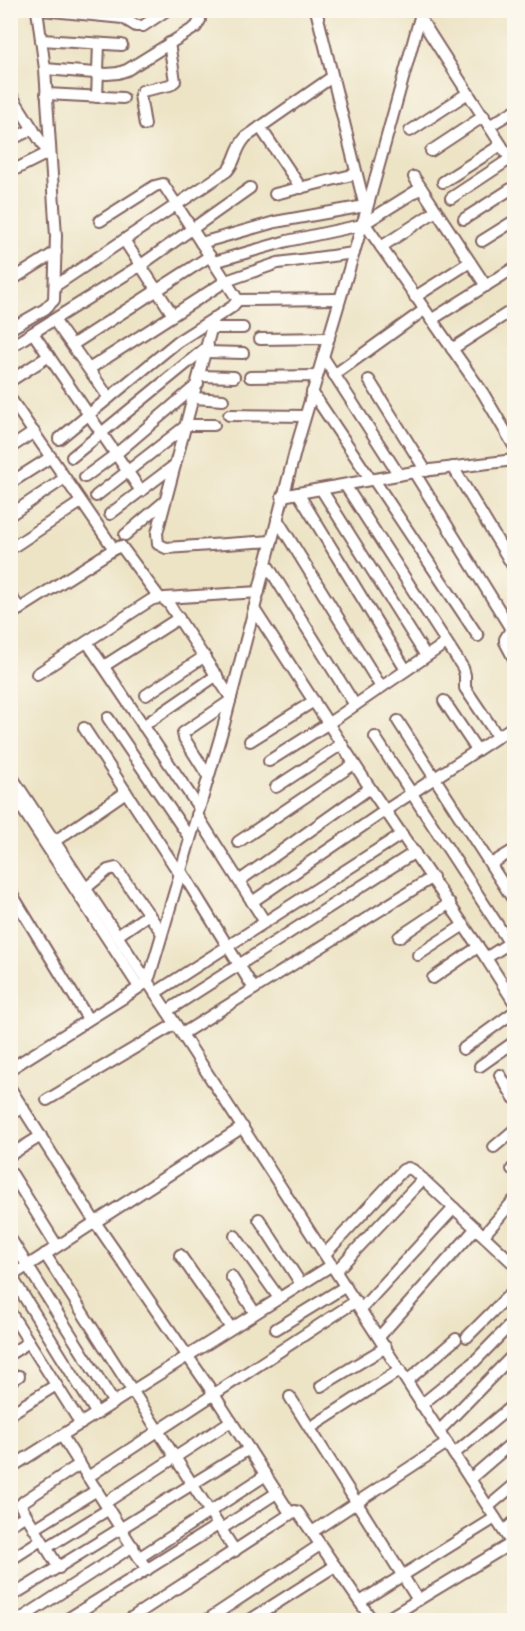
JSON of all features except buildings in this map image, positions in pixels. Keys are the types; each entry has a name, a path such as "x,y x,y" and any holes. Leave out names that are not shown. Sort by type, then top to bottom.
{"street":[{"path":"10,330 52,304 54,300 56,252 45,69 37,10"},
{"path":"42,10 123,18 140,27 167,10"},
{"path":"45,69 107,74 127,70 199,23 198,10"},
{"path":"316,10 356,174 364,217 381,247 488,402 514,446"},
{"path":"421,14 468,93 509,154"},
{"path":"10,1069 143,984 162,933 231,699 282,496 421,14"},
{"path":"41,40 122,45"},
{"path":"145,125 140,95 142,91 170,85 175,81 169,43"},
{"path":"97,97 99,44"},
{"path":"55,286 230,168 240,143 332,77"},
{"path":"10,93 14,105 33,129 49,155"},
{"path":"410,131 468,93"},
{"path":"46,94 123,98"},
{"path":"489,126 514,111"},
{"path":"431,151 484,116"},
{"path":"261,127 301,188"},
{"path":"10,140 33,129"},
{"path":"443,182 509,154"},
{"path":"452,198 509,154"},
{"path":"10,172 49,155"},
{"path":"275,194 356,174"},
{"path":"414,177 486,286"},
{"path":"100,221 159,184 165,187 238,300"},
{"path":"464,219 514,187"},
{"path":"10,348 141,265 250,188"},
{"path":"72,345 212,259 287,241 364,217 422,188"},
{"path":"381,247 436,211"},
{"path":"201,243 275,222 364,217"},
{"path":"482,241 514,221"},
{"path":"124,240 173,315"},
{"path":"10,280 56,252"},
{"path":"89,369 226,281 278,263 354,252"},
{"path":"415,297 470,262"},
{"path":"431,320 514,268"},
{"path":"238,300 340,298"},
{"path":"59,439 177,342 213,323 238,300"},
{"path":"452,349 514,309"},
{"path":"334,375 424,310"},
{"path":"54,320 109,398"},
{"path":"213,323 243,328"},
{"path":"213,323 157,533 158,544 161,547 272,541"},
{"path":"33,333 141,491"},
{"path":"260,339 328,338"},
{"path":"72,457 207,349 243,353"},
{"path":"10,381 49,356"},
{"path":"323,357 399,475"},
{"path":"250,377 317,376"},
{"path":"85,477 116,454 199,380 234,377"},
{"path":"369,380 426,471"},
{"path":"312,392 478,636"},
{"path":"10,398 15,413 34,432 114,549"},
{"path":"194,398 223,400"},
{"path":"229,415 305,416"},
{"path":"96,496 186,425 214,425"},
{"path":"10,448 34,432"},
{"path":"10,483 51,457"},
{"path":"282,496 414,472 514,460"},
{"path":"110,514 176,465"},
{"path":"453,467 514,568"},
{"path":"414,472 511,629 505,642 514,659"},
{"path":"10,515 65,478"},
{"path":"345,485 465,672 465,688 498,736"},
{"path":"321,489 426,656"},
{"path":"298,493 406,670"},
{"path":"125,535 166,501"},
{"path":"10,549 81,502"},
{"path":"277,519 381,687"},
{"path":"10,595 15,612 121,546 179,618 231,699"},
{"path":"266,563 355,705"},
{"path":"38,674 152,600 259,592"},
{"path":"254,609 354,764 433,877 514,1002"},
{"path":"104,666 179,618"},
{"path":"87,642 198,811 265,922"},
{"path":"268,761 329,723 446,643"},
{"path":"146,694 205,656"},
{"path":"143,726 217,675"},
{"path":"208,776 183,733 231,699"},
{"path":"249,741 314,700"},
{"path":"444,700 477,750"},
{"path":"108,718 189,837"},
{"path":"398,721 514,901"},
{"path":"252,902 411,793 514,726"},
{"path":"84,728 254,989"},
{"path":"375,737 513,944 486,958"},
{"path":"276,787 342,744"},
{"path":"238,842 354,764"},
{"path":"10,774 117,936 143,984"},
{"path":"239,882 370,788"},
{"path":"10,790 143,984 155,993 167,1011 513,1545 385,1620"},
{"path":"55,841 126,792"},
{"path":"155,993 402,834"},
{"path":"491,864 514,850"},
{"path":"167,1011 414,852"},
{"path":"86,888 108,870 116,868 162,933"},
{"path":"182,1034 433,877"},
{"path":"10,891 88,1019"},
{"path":"399,937 450,903"},
{"path":"117,936 149,914"},
{"path":"418,955 464,925"},
{"path":"433,978 478,947"},
{"path":"463,1049 514,1012"},
{"path":"47,1100 175,1024"},
{"path":"480,1066 514,1042"},
{"path":"507,1080 514,1098"},
{"path":"10,1088 95,1222 188,1356 290,1513"},
{"path":"10,1115 23,1107"},
{"path":"97,1414 11,1275 243,1127"},
{"path":"494,1147 514,1130"},
{"path":"10,1155 41,1136"},
{"path":"325,1254 403,1170 408,1168 423,1179 514,1264"},
{"path":"12,1174 57,1246"},
{"path":"10,1468 301,1284 334,1268 423,1179"},
{"path":"379,1337 514,1200"},
{"path":"88,1477 213,1394 358,1305 454,1209"},
{"path":"259,1219 301,1284"},
{"path":"235,1236 279,1298"},
{"path":"10,1238 114,1402"},
{"path":"45,1254 235,1551"},
{"path":"180,1255 231,1328"},
{"path":"231,1276 255,1313"},
{"path":"276,1329 346,1286"},
{"path":"407,1381 462,1338 514,1290"},
{"path":"10,1312 81,1424"},
{"path":"421,1405 476,1361 514,1321"},
{"path":"10,1354 29,1342"},
{"path":"321,1386 386,1347"},
{"path":"439,1431 514,1354"},
{"path":"310,1428 400,1370"},
{"path":"10,1414 56,1385"},
{"path":"290,1396 418,1600"},
{"path":"454,1454 514,1404"},
{"path":"10,1560 44,1544 107,1506 175,1457 231,1422"},
{"path":"62,1436 147,1570"},
{"path":"470,1479 514,1441"},
{"path":"312,1532 447,1443"},
{"path":"10,1597 249,1449"},
{"path":"58,1568 20,1505 80,1464"},
{"path":"140,1557 266,1475"},
{"path":"488,1507 514,1485"},
{"path":"34,1529 97,1490"},
{"path":"66,1620 278,1492"},
{"path":"128,1620 295,1511 298,1512 372,1620"},
{"path":"10,1525 26,1515"},
{"path":"360,1602 495,1518"},
{"path":"504,1531 514,1522"},
{"path":"207,1620 320,1545"},
{"path":"19,1620 133,1546"},
{"path":"250,1620 335,1566"}]}
